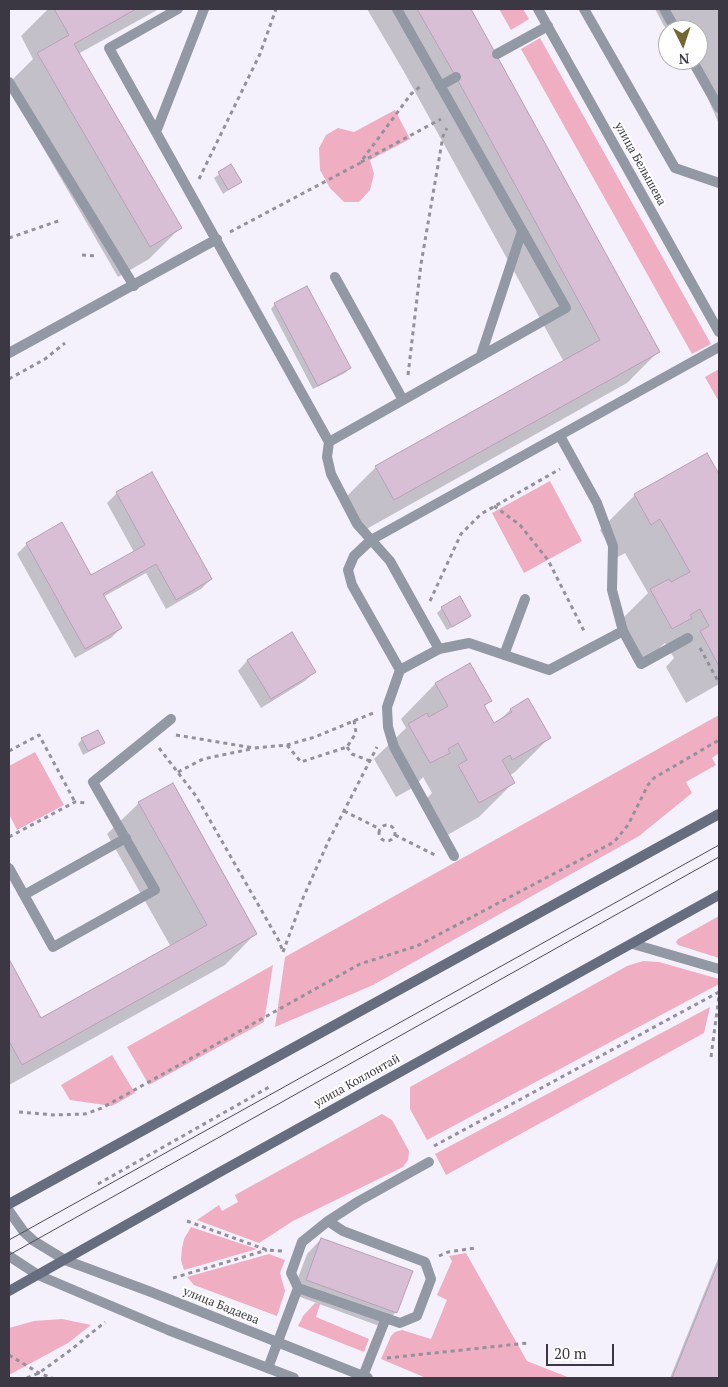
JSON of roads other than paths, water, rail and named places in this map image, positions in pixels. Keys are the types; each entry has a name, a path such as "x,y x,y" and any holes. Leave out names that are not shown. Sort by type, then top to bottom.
{"main road":[{"path":"9,1204 719,814"},
{"name":"улица Коллонтай","path":"9,1291 719,895"}],"street":[{"path":"178,9 110,48 330,442 327,458 331,474 357,524 390,561 439,649"},
{"path":"156,132 204,9"},
{"path":"330,442 566,308 397,9"},
{"name":"улица Белышева","path":"538,9 719,332"},
{"path":"584,9 674,168 719,183"},
{"path":"664,9 670,20"},
{"path":"497,54 548,26"},
{"path":"698,70 719,108"},
{"path":"440,86 456,77"},
{"path":"9,82 134,286"},
{"path":"481,355 522,231"},
{"path":"9,353 134,286 216,239"},
{"path":"335,277 403,400"},
{"path":"400,670 352,585 348,570 354,556 371,540 719,347"},
{"path":"560,436 596,503 613,546 612,590 622,630 641,664 688,638"},
{"path":"504,655 525,599"},
{"path":"454,856 394,747 388,727 387,707 400,670 439,649 469,643 549,670 622,630"},
{"path":"9,868 52,947 155,890 93,782 170,719"},
{"path":"24,895 126,838"},
{"path":"633,944 719,969"},
{"path":"328,1221 343,1230 425,1262 430,1279 416,1316 400,1324 298,1288 291,1274 302,1242 328,1221 359,1201 429,1162"},
{"name":"улица Бадаева","path":"9,1211 24,1232 34,1241 65,1260 365,1377"},
{"path":"9,1256 38,1275 150,1322 294,1378"},
{"path":"268,1368 298,1288"},
{"path":"365,1377 386,1318"}],"tram line":[{"path":"9,1240 719,845"},
{"path":"9,1255 719,857"}]}
